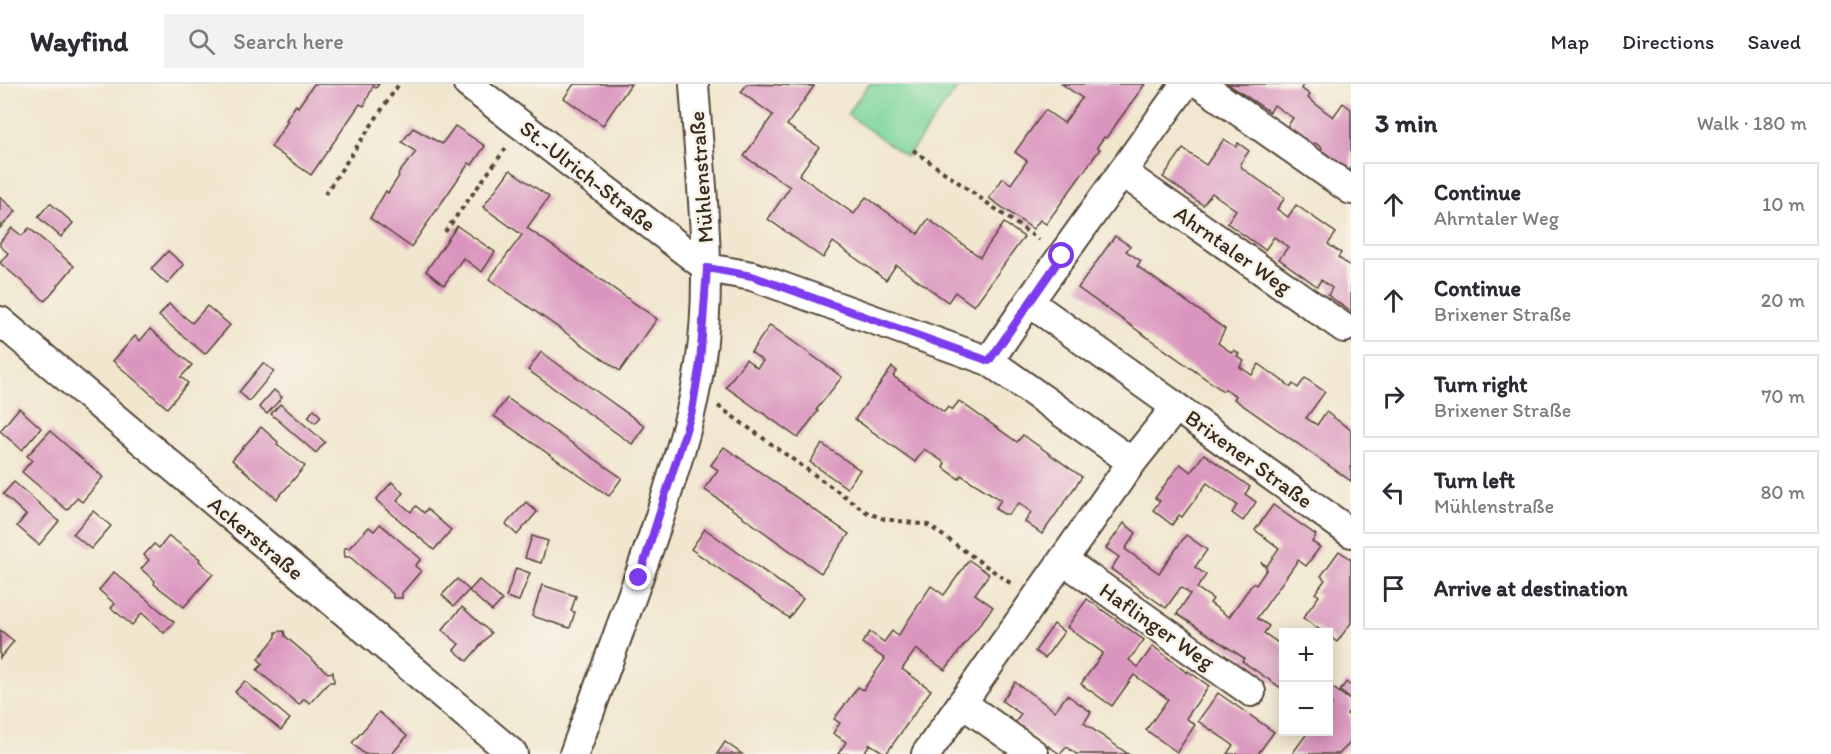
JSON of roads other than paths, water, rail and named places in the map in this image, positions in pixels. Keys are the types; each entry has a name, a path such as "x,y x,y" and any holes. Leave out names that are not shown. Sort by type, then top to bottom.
{"street":[{"name":"St.-Ulrich-Straße","path":"468,84 707,268"},
{"name":"Mühlenstraße","path":"574,754 643,567 682,444 696,390 707,268 694,84"},
{"path":"989,361 1185,84"},
{"path":"1200,84 1351,190"},
{"name":"Ahrntaler Weg","path":"1122,172 1344,328"},
{"path":"707,268 752,276 989,361 1132,462 927,754"},
{"name":"Brixener Straße","path":"1029,302 1351,533"},
{"name":"Ackerstraße","path":"0,321 513,754"},
{"name":"Brixener Straße","path":"1132,462 1176,407"},
{"name":"Haflinger Weg","path":"1063,560 1251,692"},
{"path":"962,703 1034,754"}]}
